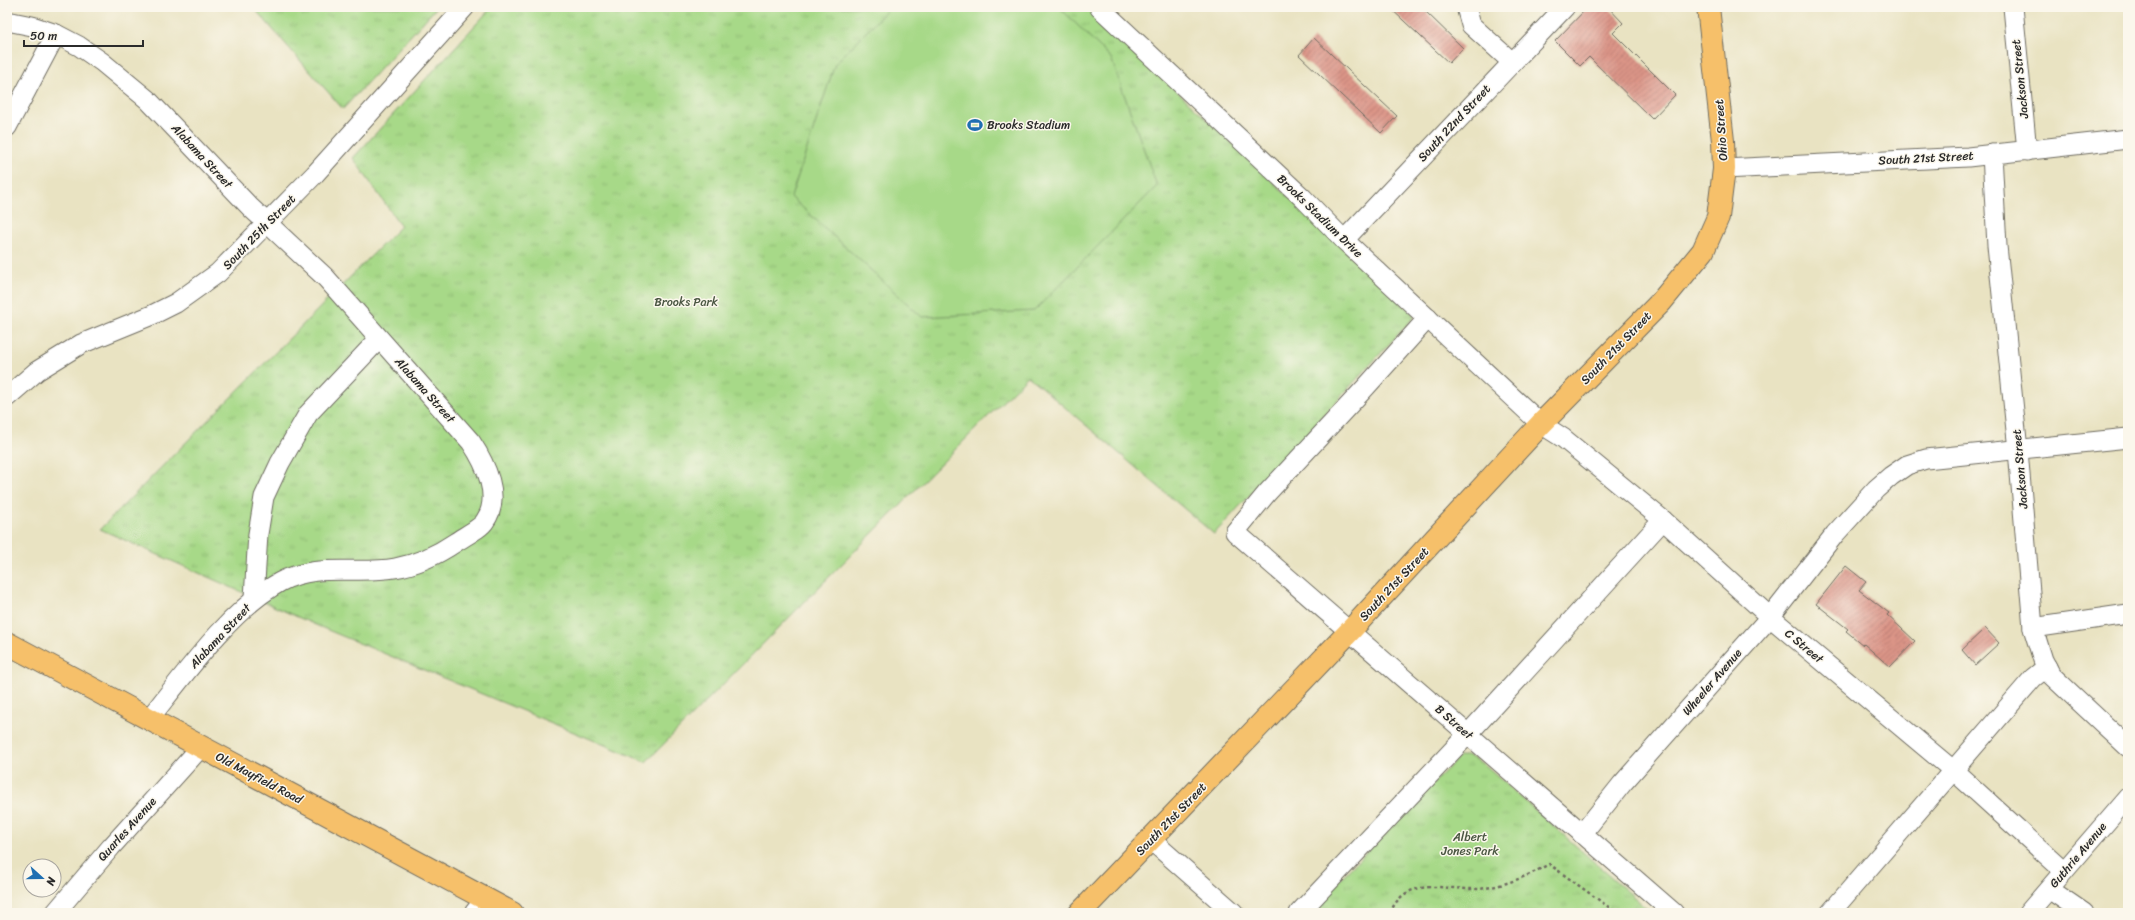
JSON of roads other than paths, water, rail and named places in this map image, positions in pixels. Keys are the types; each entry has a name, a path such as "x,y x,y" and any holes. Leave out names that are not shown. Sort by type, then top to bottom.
{"main road":[{"name":"Ohio Street","path":"1703,251 1718,217 1724,169 1723,141 1708,7"},
{"name":"South 21st Street","path":"1080,913 1350,631 1541,424 1660,302 1703,251"},
{"name":"Old Mayfield Road","path":"7,643 201,747 480,906 512,913"}],"street":[{"name":"South 25th Street","path":"7,397 37,371 81,344 152,315 198,289 218,273 268,224 465,7"},
{"name":"Brooks Stadium Drive","path":"1099,7 1303,198 1344,240 1541,424"},
{"path":"1466,7 1471,25 1512,62"},
{"name":"South 22nd Street","path":"1344,240 1564,7"},
{"name":"Jackson Street","path":"2013,7 2027,151"},
{"name":"Alabama Street","path":"7,21 32,26 56,34 102,62 148,100 251,208 326,278 379,339 443,408 480,456 487,470 492,502 485,521 445,549 412,565 376,570 341,569 313,571 281,582 254,598 190,668 149,720"},
{"path":"7,127 56,34"},
{"name":"South 21st Street","path":"1724,169 1992,154 2128,139"},
{"name":"Jackson Street","path":"1992,154 1997,246 2018,450 2033,628 2043,660 2063,688 2128,747"},
{"name":"B Street","path":"1428,318 1267,493 1235,532 1674,913"},
{"path":"254,598 258,534 264,497 280,463 308,414 379,339"},
{"name":"C Street","path":"1541,424 1563,438 1663,520 1770,616 1954,771 2064,871"},
{"name":"Wheeler Avenue","path":"1582,834 1622,784 1770,616 1840,529 1876,489 1891,476 1907,465 1926,459 2128,438"},
{"path":"1298,913 1468,734 1663,520"},
{"path":"2033,628 2128,614"},
{"path":"1830,913 2033,678 2047,667"},
{"name":"Quarles Avenue","path":"55,913 111,847 201,747"},
{"name":"Guthrie Avenue","path":"2028,913 2128,797"},
{"path":"1151,840 1234,913"},
{"path":"2049,889 2084,913"}],"place":[{"name":"Brooks Stadium","path":"975,125"}],"park label":[{"name":"Brooks Park","path":"686,302"},
{"name":"Albert Jones Park","path":"1470,844"}]}
